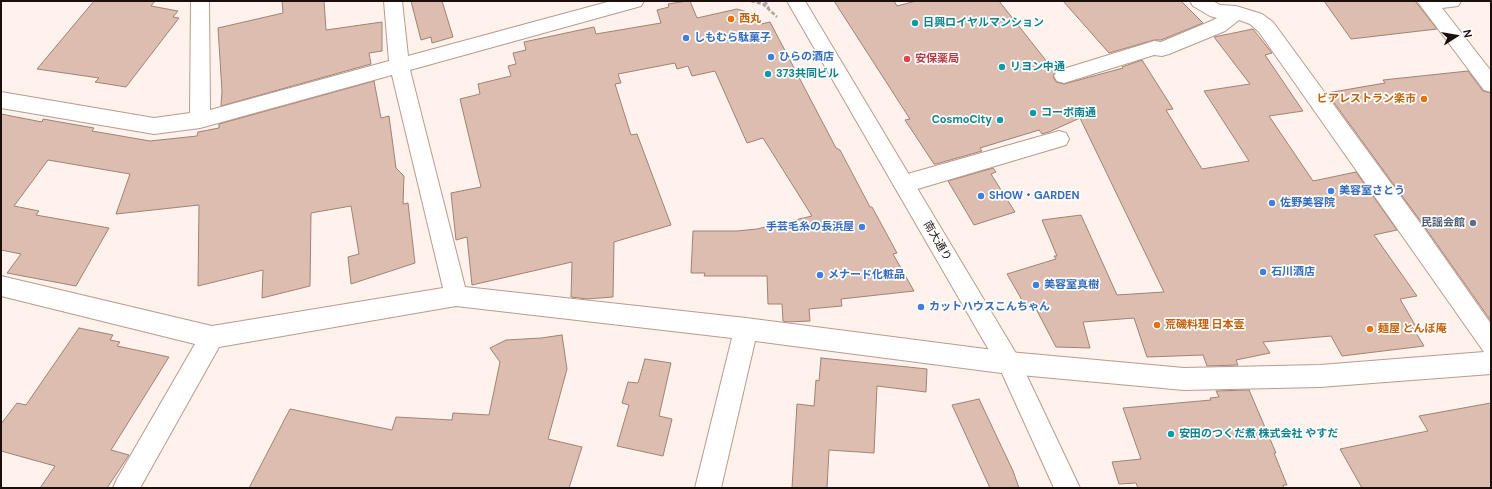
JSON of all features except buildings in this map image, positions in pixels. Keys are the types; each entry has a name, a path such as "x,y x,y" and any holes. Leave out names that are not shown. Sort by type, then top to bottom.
{"street":[{"path":"200,1 200,120"},
{"path":"393,1 399,64 456,296"},
{"name":"南大通り","path":"796,1 1009,363 1067,488"},
{"path":"1199,1 1216,11 1236,13 1256,18 1266,27 1491,344"},
{"path":"1427,2 1452,1"},
{"path":"1,100 154,126 200,120 623,2"},
{"path":"1427,2 1491,85"},
{"path":"1064,76 1154,48 1162,49 1218,26 1236,13"},
{"path":"904,184 1059,139"},
{"path":"1,286 212,337 456,296 746,329 1009,363 1184,379 1320,376 1491,363"},
{"path":"708,488 746,329"},
{"path":"126,488 212,337"}],"path":[{"path":"765,1 770,11"}],"place":[{"name":"西丸","path":"731,19"},
{"name":"日興ロイヤルマンション","path":"915,23"},
{"name":"しもむら駄菓子","path":"686,38"},
{"name":"ひらの酒店","path":"771,57"},
{"name":"安保薬局","path":"907,59"},
{"name":"リヨン中通","path":"1002,67"},
{"name":"373共同ビル","path":"768,74"},
{"name":"ビアレストラン楽市","path":"1424,99"},
{"name":"コーポ南通","path":"1033,113"},
{"name":"CosmoCity","path":"1000,120"},
{"name":"美容室さとう","path":"1331,191"},
{"name":"SHOW・GARDEN","path":"981,196"},
{"name":"佐野美容院","path":"1272,203"},
{"name":"民謡会館","path":"1473,223"},
{"name":"手芸毛糸の長浜屋","path":"862,227"},
{"name":"石川酒店","path":"1263,272"},
{"name":"メナード化粧品","path":"820,275"},
{"name":"美容室真樹","path":"1036,285"},
{"name":"カットハウスこんちゃん","path":"921,307"},
{"name":"荒磯料理 日本壹","path":"1157,325"},
{"name":"麺屋 とんぼ庵","path":"1370,329"},
{"name":"安田のつくだ煮 株式会社 やすだ","path":"1171,434"}]}
